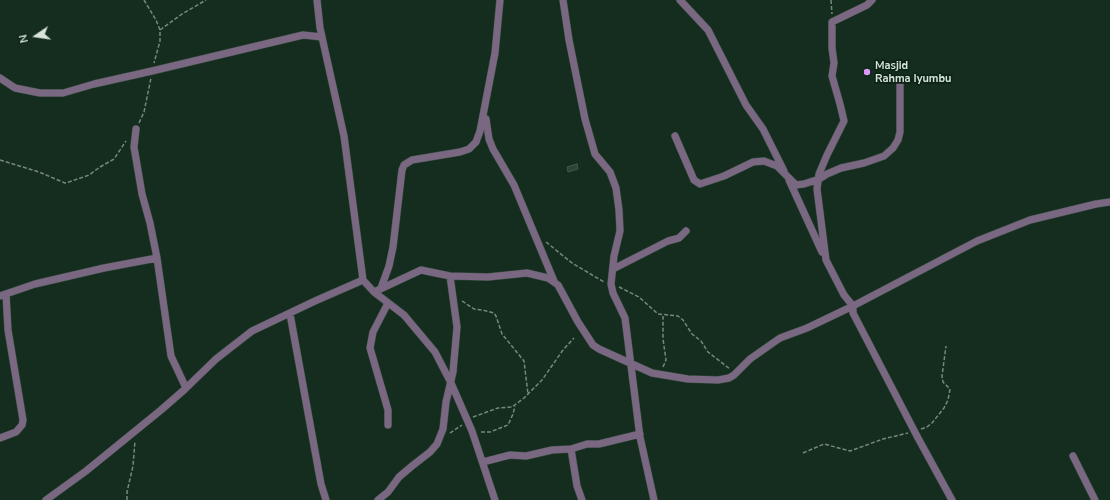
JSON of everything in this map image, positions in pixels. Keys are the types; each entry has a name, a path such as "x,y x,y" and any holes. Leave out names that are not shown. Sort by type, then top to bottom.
{"street":[{"path":"317,0 322,37 344,136 363,280 374,292 404,315 435,352 468,420 495,500"},
{"path":"381,288 389,266 393,247 402,170 404,165 412,160 470,149 476,142 485,109 495,53 500,0"},
{"path":"563,0 569,40 585,119 596,154 610,172 616,188 620,210 620,231 614,256 611,284 613,293 625,318 640,434 654,500"},
{"path":"680,0 708,30 746,105 763,129 826,260 844,295 853,306 853,313 951,499"},
{"path":"826,260 818,189 819,174 844,121 832,76 834,63 832,48 832,22 872,0"},
{"path":"0,78 15,88 40,93 63,93 94,84 152,72 303,35 322,37"},
{"path":"675,136 694,180 700,184 724,176 753,162 764,160 777,166 796,184 804,184 819,179 841,168 864,164 884,156 893,148 898,140 900,132 900,79"},
{"path":"485,109 486,127 489,139 514,185 554,281"},
{"path":"136,129 134,147 142,194 157,258 171,356 186,388"},
{"path":"374,292 421,270 450,276 488,277 527,273 548,278 558,285 592,344 604,352 652,373 688,379 718,380 729,378 734,375 750,359 780,338 807,328 853,306 972,243 1019,223 1110,202"},
{"path":"613,269 668,241 679,238 686,231"},
{"path":"0,438 16,432 22,425 23,420 3,295 35,284 104,268 157,258"},
{"path":"378,500 388,492 399,478 412,466 430,452 439,440 443,429 446,402 453,372 457,327 450,276"},
{"path":"46,500 86,471 136,431 186,388 216,359 247,335 315,301 363,280"},
{"path":"388,303 374,332 370,348 388,410 388,426"},
{"path":"290,314 326,500"},
{"path":"483,462 510,455 526,456 552,450 572,449 587,444 599,444 640,434"},
{"path":"572,449 577,486 582,500"},
{"path":"1074,456 1095,500"}],"path":[{"path":"160,30 182,14 206,0"},
{"path":"831,0 832,22"},
{"path":"0,160 39,172 64,183 90,175 100,167 114,160 126,141"},
{"path":"533,230 572,263 594,277 639,297 658,314 673,314 678,316 683,320 692,334 701,340 708,352 734,375"},
{"path":"452,294 467,306 494,313 502,334 524,361 528,394"},
{"path":"661,375 666,360 663,339 664,315"},
{"path":"439,440 468,420 484,412 515,405 542,380 563,350 574,338"},
{"path":"803,453 824,444 850,451 883,439 915,431 932,423 944,408 948,400 950,389 942,382 946,346"},
{"path":"457,429 482,433 490,432 508,425 514,414 515,405"},
{"path":"127,500 127,492 133,466 136,431"}],"building":[{"path":"577,164 578,169 568,172 567,167"}],"place":[{"name":"Masjid Rahma Iyumbu","path":"867,72"}]}
